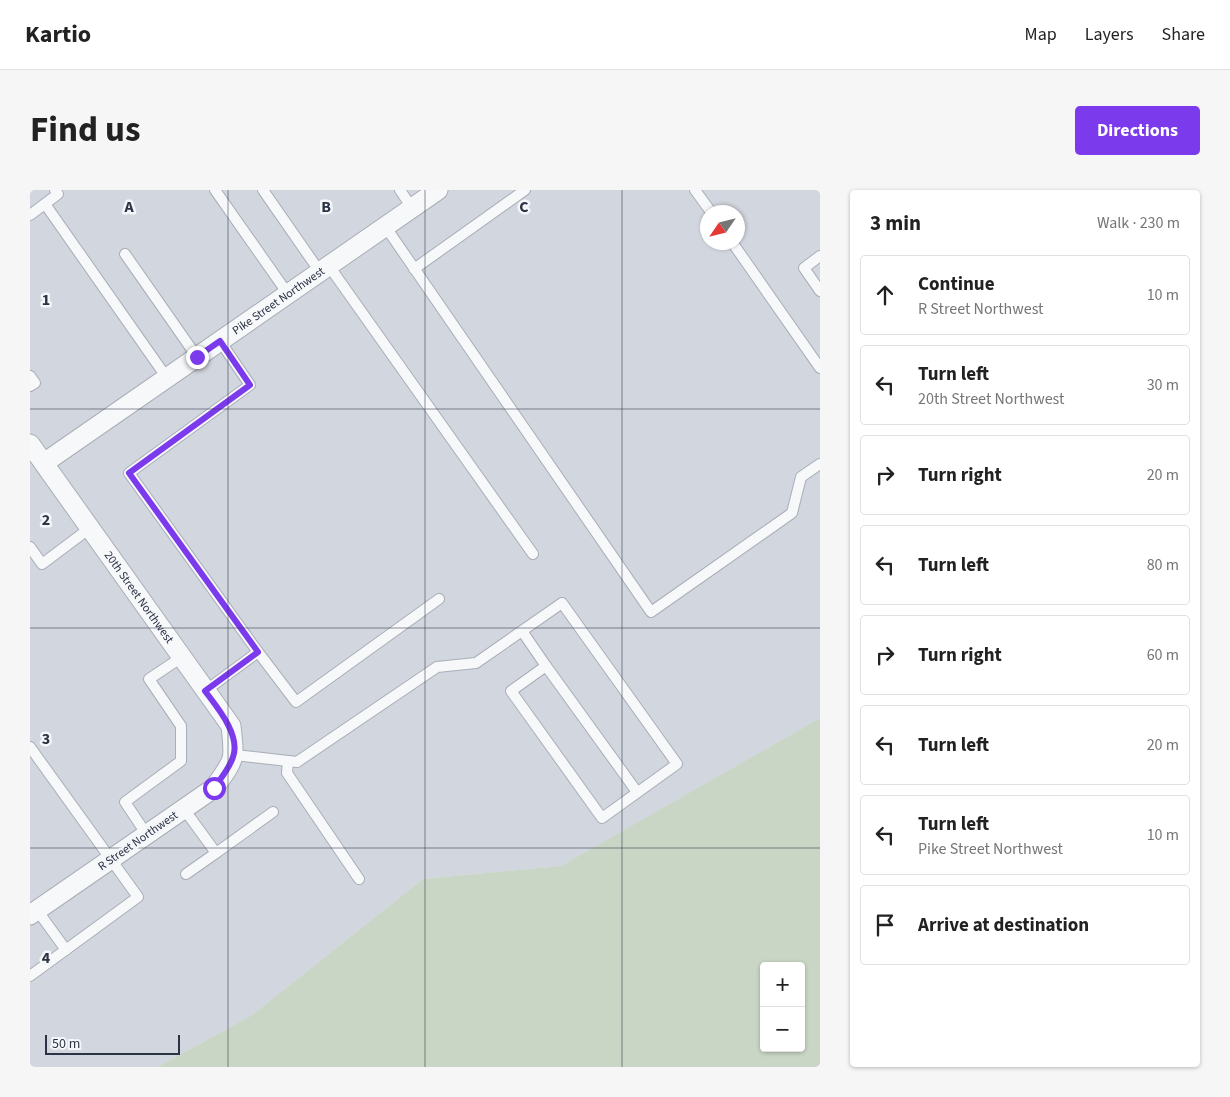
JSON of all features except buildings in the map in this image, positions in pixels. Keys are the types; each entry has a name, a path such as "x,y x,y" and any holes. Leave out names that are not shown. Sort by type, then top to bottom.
{"street":[{"name":"Pike Street Northwest","path":"35,454 167,378 438,190"},
{"name":"20th Street Northwest","path":"35,454 90,528 230,726 234,755"},
{"name":"R Street Northwest","path":"34,913 214,788 228,768 234,755"}],"lane":[{"path":"215,190 288,294"},
{"path":"263,190 324,269 533,554"},
{"path":"400,190 412,208"},
{"path":"414,269 525,190"},
{"path":"695,190 705,205"},
{"path":"30,215 59,191"},
{"path":"45,204 167,378"},
{"path":"385,226 651,612 792,513 801,477 820,464"},
{"path":"738,250 820,368"},
{"path":"126,254 197,357"},
{"path":"820,256 804,268 820,291"},
{"path":"220,341 250,385 129,473 296,702 439,600"},
{"path":"30,376 35,383 30,386"},
{"path":"30,547 42,564 90,528"},
{"path":"234,755 297,762 437,667 476,663 562,603 677,764 602,818 511,691 546,666"},
{"path":"522,631 637,792"},
{"path":"205,691 258,652"},
{"path":"147,834 125,802 181,762 181,726 150,679 182,657"},
{"path":"30,747 138,897 30,976"},
{"path":"288,761 288,772 358,879"},
{"path":"184,808 216,853"},
{"path":"186,874 273,812"},
{"path":"34,913 66,950"}],"shaded area":[{"path":"30,190 820,190 820,718 561,866 423,879 252,1015 158,1067 30,1067"}],"green space":[{"path":"820,718 820,1067 158,1067 252,1015 423,879 561,866"}],"route":[{"path":"197,357 220,341 250,385 129,473 258,652 205,691 230,726 234,755 228,768 214,788"}]}
